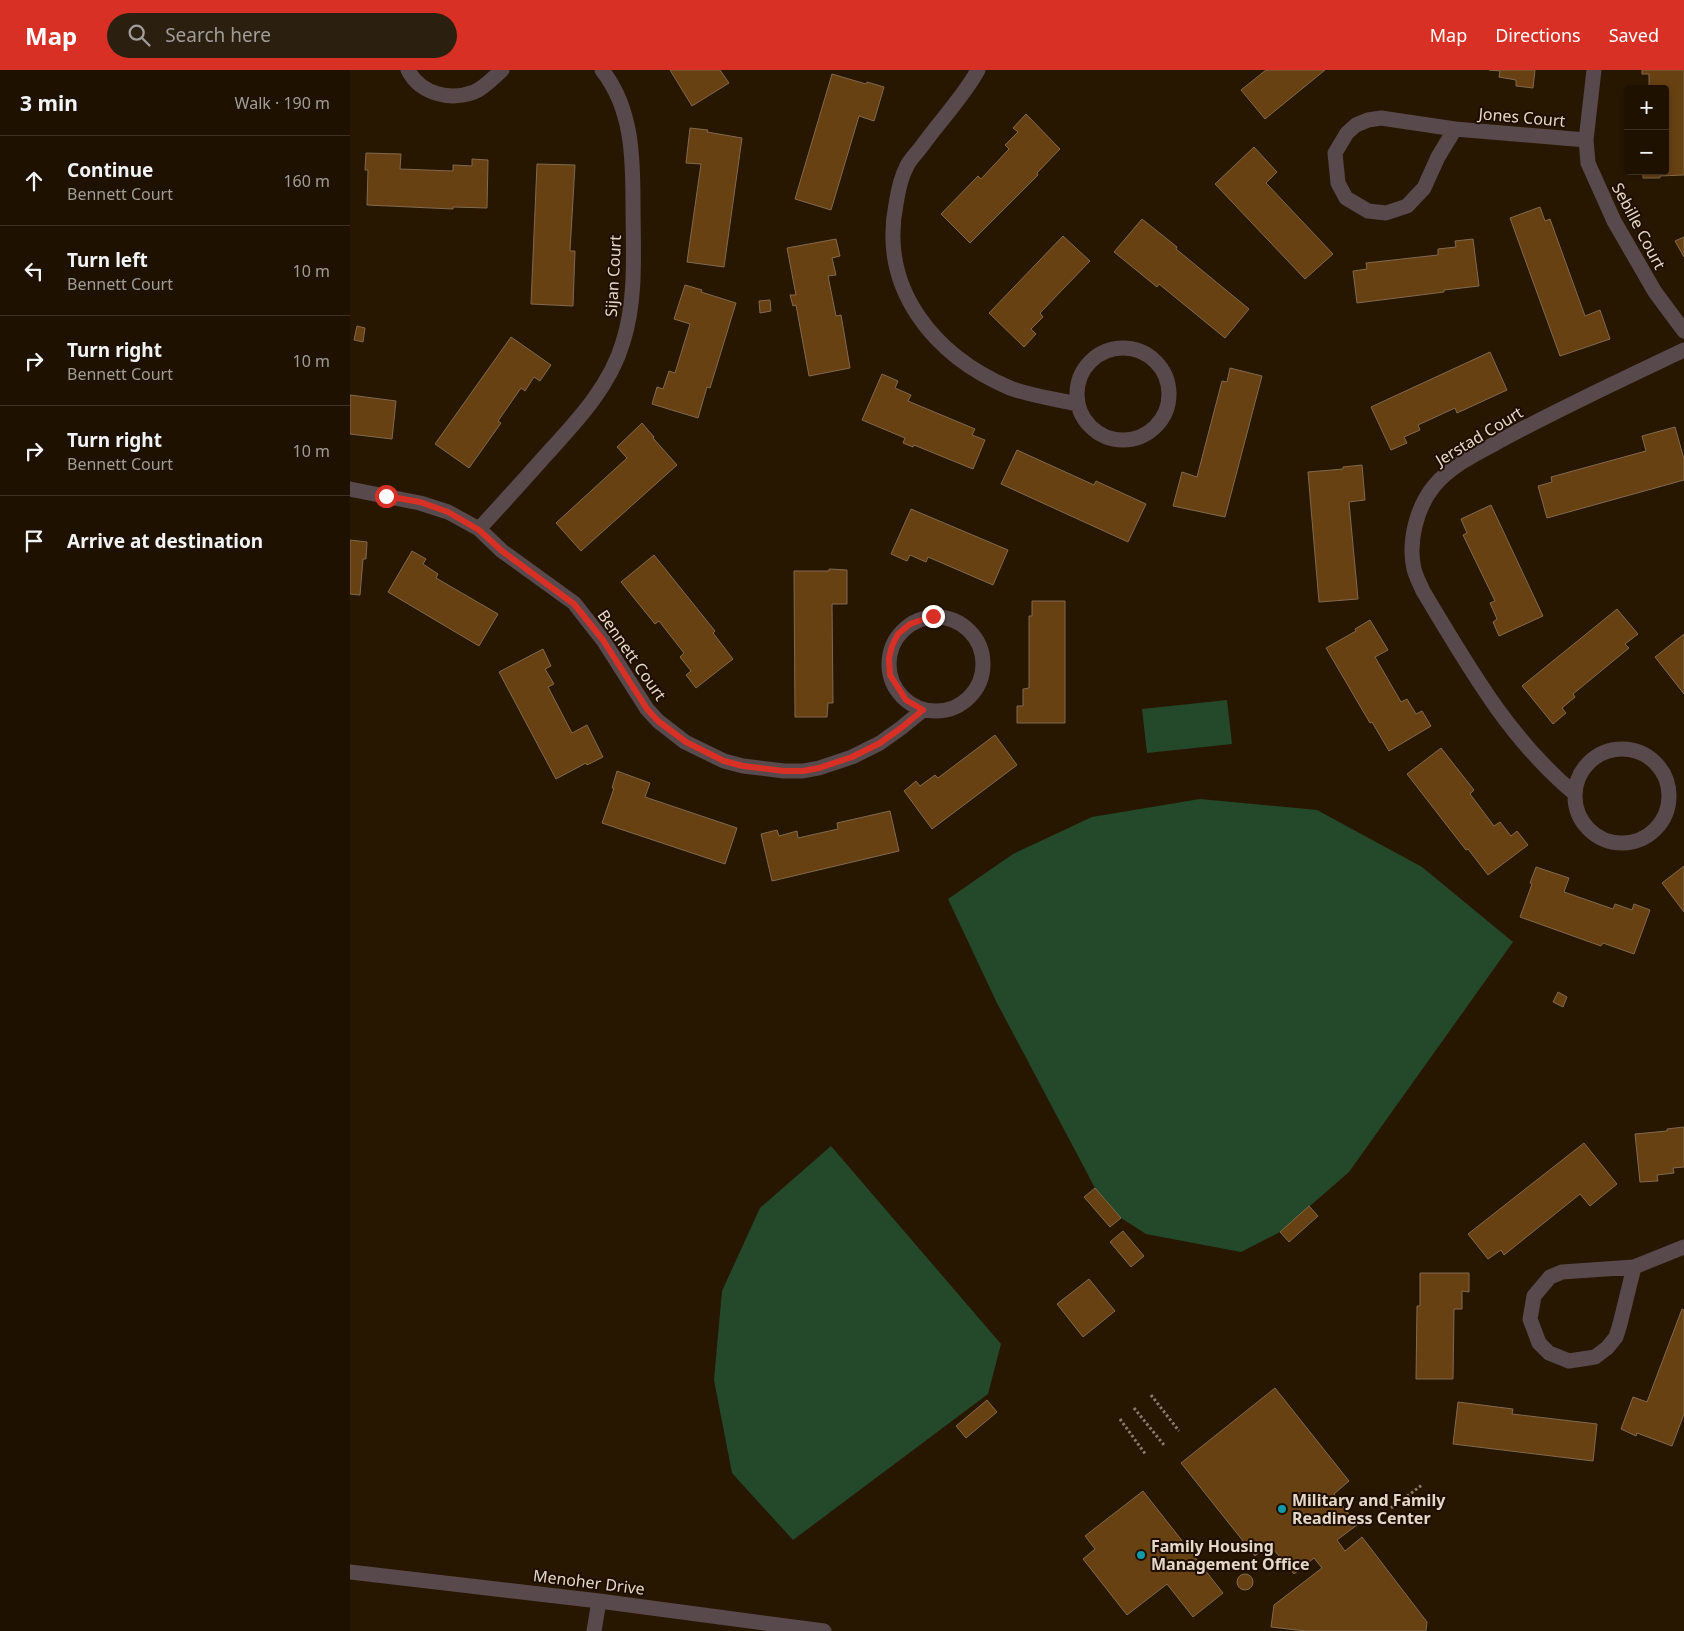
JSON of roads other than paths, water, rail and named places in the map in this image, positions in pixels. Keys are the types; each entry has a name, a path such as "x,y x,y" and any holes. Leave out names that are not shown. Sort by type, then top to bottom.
{"street":[{"path":"408,70 420,84 435,93 449,96 474,92 502,70"},
{"name":"Sijan Court","path":"479,530 590,405 611,371 628,325 632,289 633,181 631,140 619,96 611,81 602,70"},
{"path":"978,70 906,166 899,191 892,232 896,266 918,318 946,349 1008,387 1027,394 1077,404"},
{"name":"Sebille Court","path":"1594,70 1586,140 1588,163 1614,221 1655,292 1684,331"},
{"name":"Jones Court","path":"1455,129 1438,157 1424,188 1407,206 1386,213 1368,211 1346,198 1338,183 1335,153 1347,133 1356,125 1368,120 1382,118 1455,129 1586,140"},
{"path":"1127,348 1143,352 1157,362 1166,376 1170,394 1167,410 1158,425 1145,436 1128,441 1111,439 1095,432 1083,420 1077,404 1076,386 1082,370 1094,357 1109,349 1127,348"},
{"name":"Jerstad Court","path":"1574,793 1556,778 1529,750 1495,708 1423,591 1414,570 1412,550 1417,520 1423,503 1433,487 1444,476 1465,461 1564,407 1684,350"},
{"name":"Bennett Court","path":"350,489 420,502 448,512 479,530 502,551 574,604 603,640 647,709 658,721 686,742 724,761 743,766 784,771 803,771 819,768 852,757 880,743 923,710"},
{"path":"933,616 950,618 964,625 978,640 984,661 978,687 968,700 946,710 923,710 906,700 890,675 889,658 892,646 898,634 910,624 933,616"},
{"path":"1620,748 1638,750 1653,759 1664,773 1669,790 1669,807 1661,823 1649,835 1633,842 1615,843 1599,837 1585,826 1577,810 1574,793 1579,776 1588,762 1603,752 1620,748"},
{"path":"1634,1267 1616,1337 1607,1348 1595,1357 1569,1361 1549,1353 1539,1344 1530,1319 1532,1304 1534,1296 1550,1277 1562,1272 1634,1267 1684,1247"},
{"name":"Menoher Drive","path":"350,1572 599,1601 824,1631"},
{"path":"594,1631 599,1601"}],"place":[{"name":"Military and Family Readiness Center","path":"1282,1509"},
{"name":"Family Housing Management Office","path":"1141,1555"}]}
